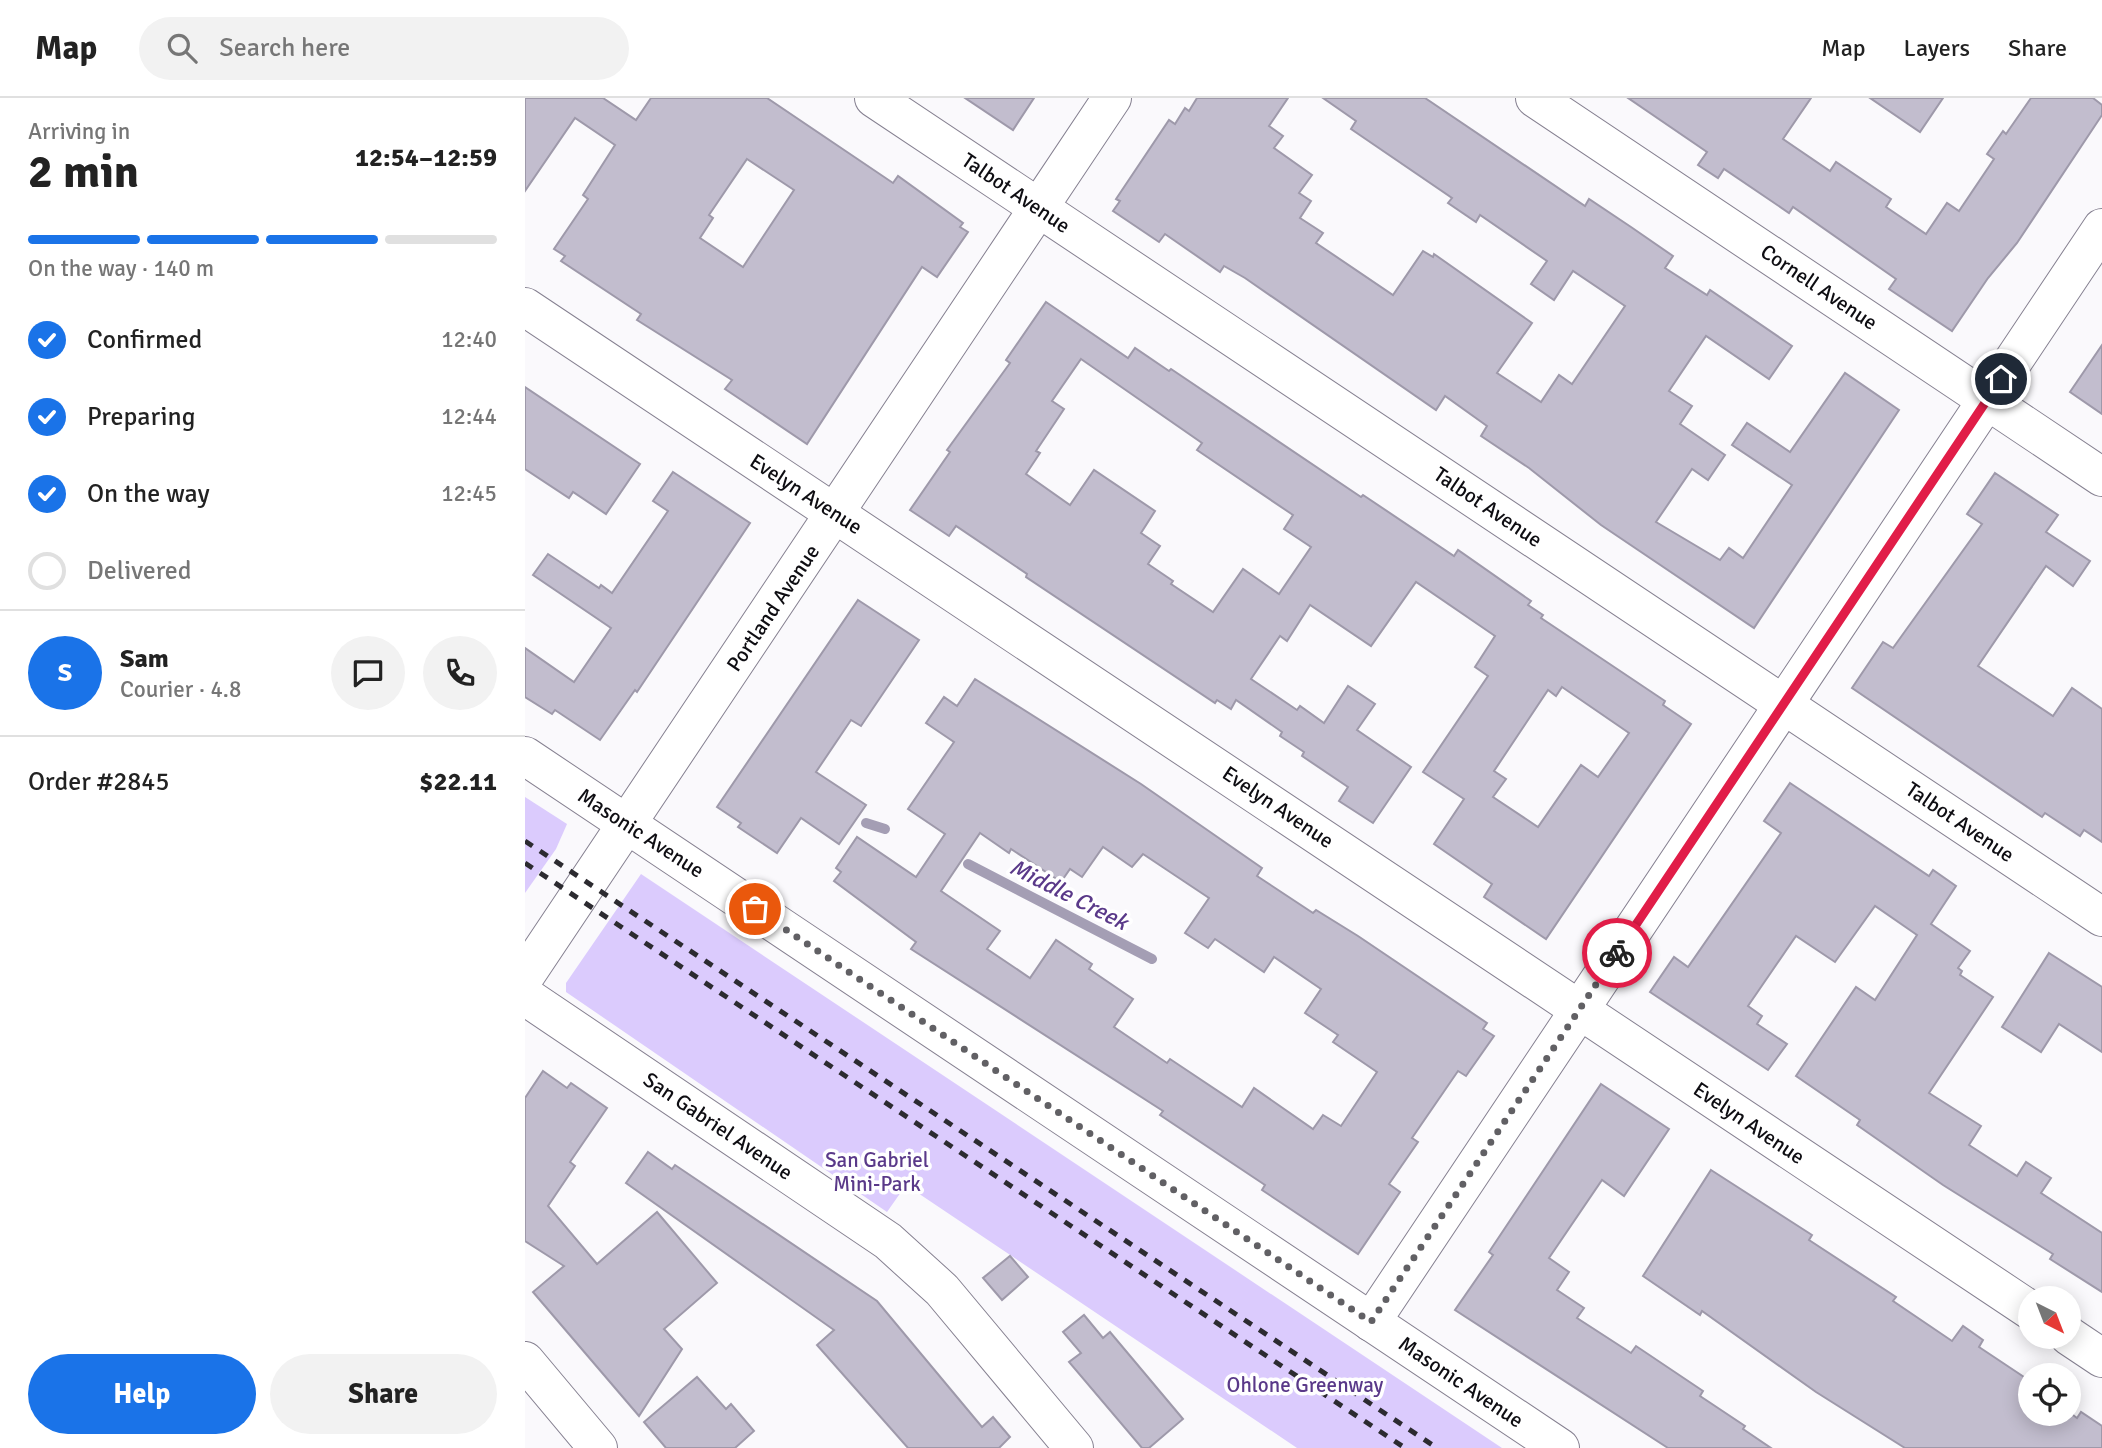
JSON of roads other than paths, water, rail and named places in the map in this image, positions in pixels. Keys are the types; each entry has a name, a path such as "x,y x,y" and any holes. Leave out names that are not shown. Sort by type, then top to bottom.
{"street":[{"name":"Talbot Avenue","path":"874,98 2102,916"},
{"name":"Portland Avenue","path":"525,976 1112,98"},
{"name":"Cornell Avenue","path":"1535,98 2102,477"},
{"path":"1371,1322 2102,229"},
{"name":"Evelyn Avenue","path":"525,307 2018,1302"},
{"name":"Masonic Avenue","path":"525,756 1560,1448"},
{"name":"San Gabriel Avenue","path":"525,996 888,1241 942,1290 1074,1448"},
{"path":"2081,1344 2102,1358"},
{"path":"525,1361 598,1448"}],"waterway":[{"name":"Middle Creek","path":"866,823 885,829"},
{"name":"Middle Creek","path":"968,864 1152,959"}],"railway":[{"path":"525,841 1437,1448"},
{"path":"525,863 1405,1448"}],"park label":[{"name":"San Gabriel Mini-Park","path":"877,1172"},
{"name":"Ohlone Greenway","path":"1305,1385"}]}
